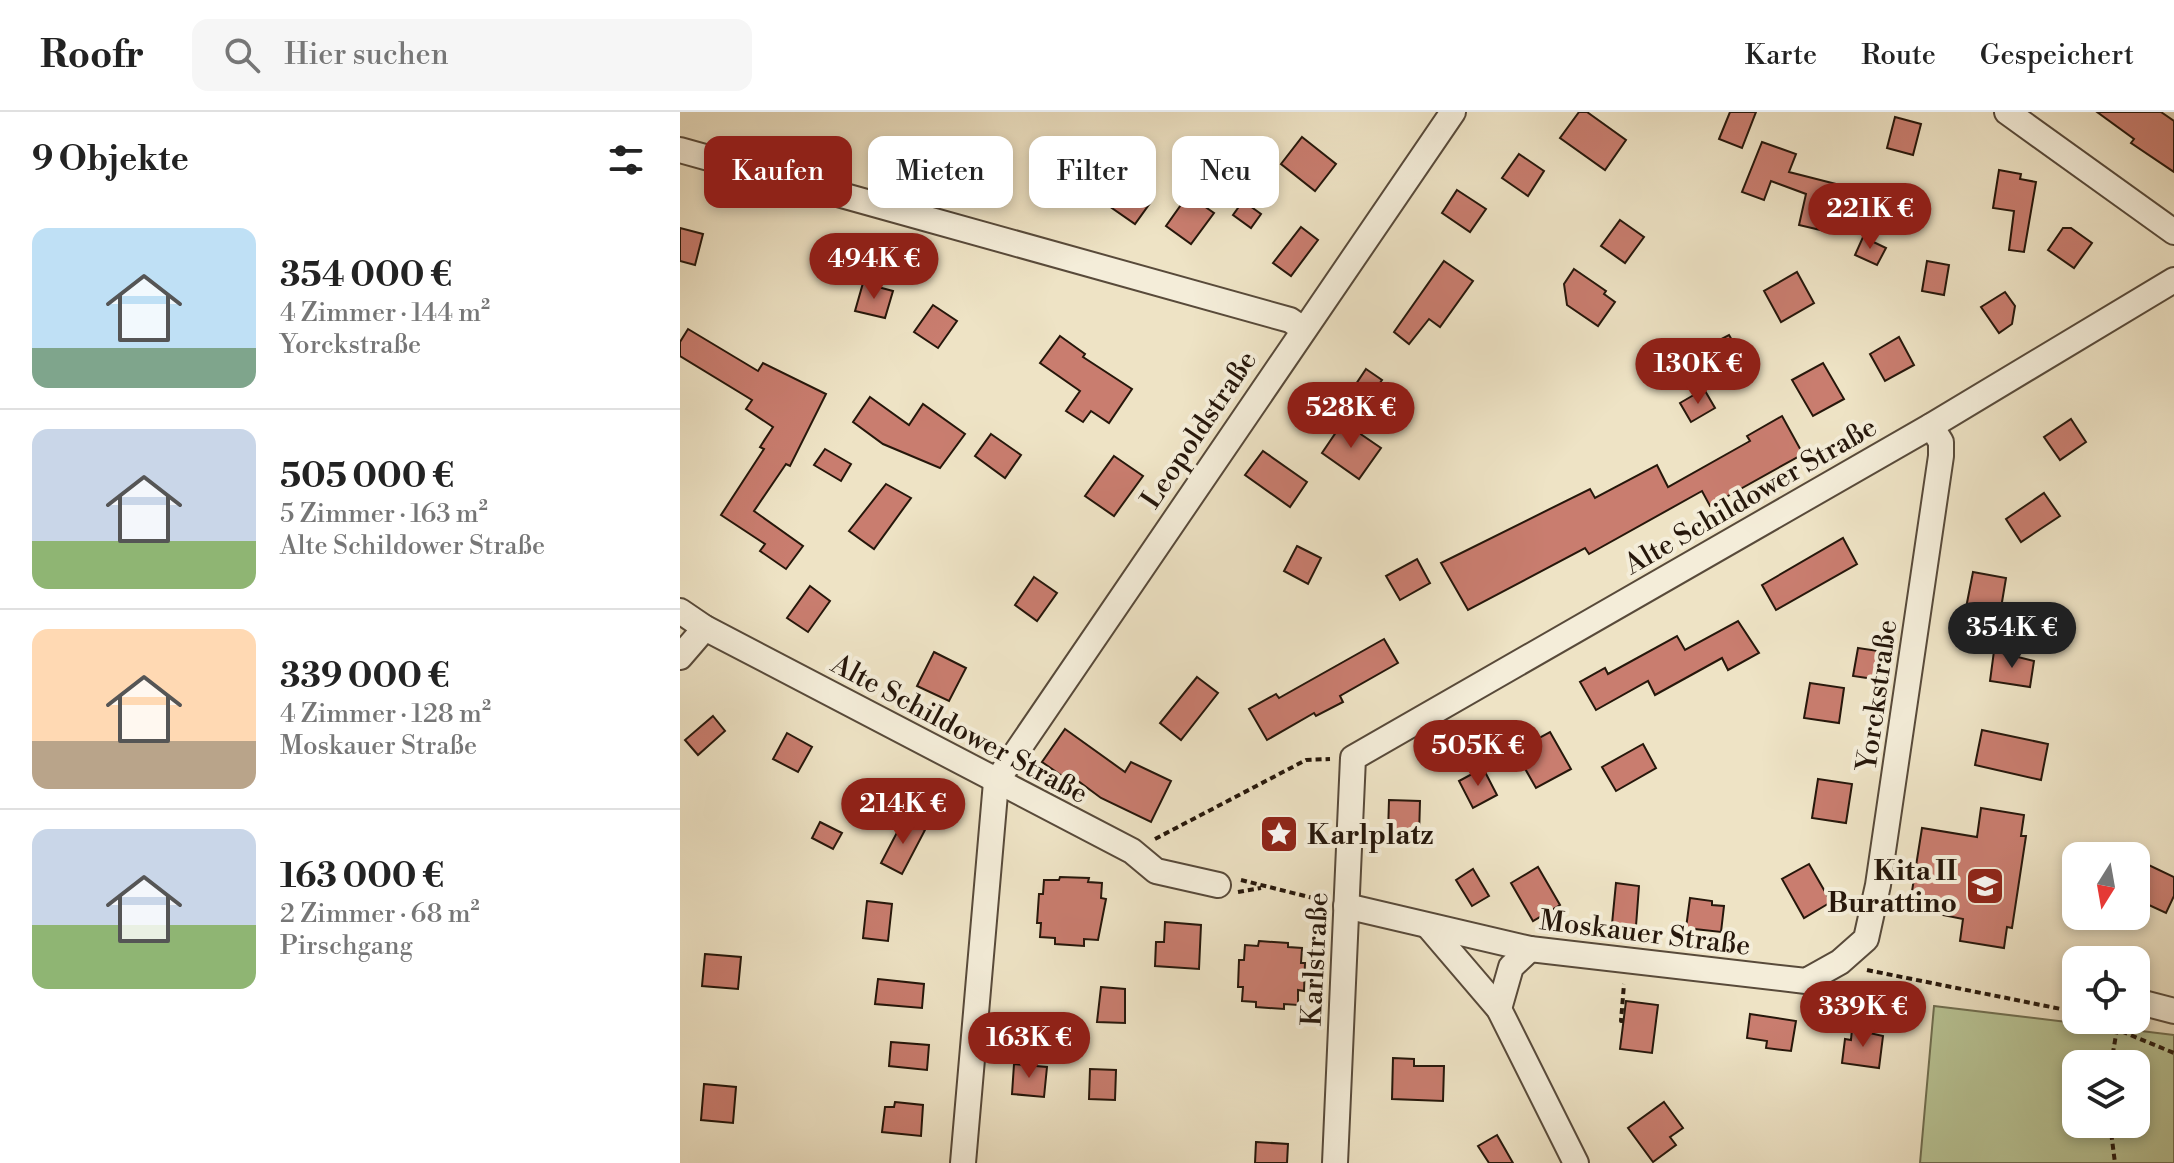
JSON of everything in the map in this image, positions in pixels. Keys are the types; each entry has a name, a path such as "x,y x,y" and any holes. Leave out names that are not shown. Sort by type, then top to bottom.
{"street":[{"name":"Leopoldstraße","path":"996,782 1453,112"},
{"path":"2007,112 2174,232"},
{"path":"680,150 1191,291 1290,320 1303,329"},
{"name":"Alte Schildower Straße","path":"1353,758 1931,426 2174,280"},
{"name":"Yorckstraße","path":"1840,962 1866,939 1878,885 1941,456 1941,442 1931,426"},
{"name":"Alte Schildower Straße","path":"680,611 705,628 1132,851 1156,871 1218,885"},
{"path":"680,657 705,628"},
{"name":"Karlstraße","path":"1335,1163 1353,758"},
{"path":"963,1163 996,782"},
{"name":"Moskauer Straße","path":"1346,906 1530,949 1626,962 1806,981 1840,962"},
{"path":"1428,926 1499,1009 1576,1163"},
{"path":"1499,1009 1501,991 1511,967 1530,949"},
{"path":"2150,1005 2174,1011"}],"path":[{"path":"1132,851 1306,760 1353,758"},
{"path":"1263,887 1346,906"},
{"path":"1624,1021 1621,1021 1626,962"},
{"path":"1840,962 1905,980 2062,1009"},
{"path":"2129,1034 2174,1053"},
{"path":"2112,1138 2115,1163"}],"green space":[{"path":"1934,1006 2062,1021 2062,1034 2150,1032 2174,1035 2174,1163 1920,1163"}],"building":[{"path":"1579,112 1587,112 1626,140 1605,170 1560,138"},
{"path":"1730,112 1756,112 1742,148 1719,139"},
{"path":"2097,112 2161,112 2174,121 2174,172 2131,143 2134,139"},
{"path":"1895,117 1921,124 1913,155 1887,148"},
{"path":"1302,137 1336,164 1315,191 1281,164"},
{"path":"1762,142 1796,154 1789,172 1840,185 1829,232 1799,225 1806,194 1771,181 1764,200 1742,192"},
{"path":"1519,154 1544,171 1528,196 1502,178"},
{"path":"1999,170 2021,174 2020,179 2036,182 2024,252 2009,250 2014,211 1993,208"},
{"path":"1457,190 1486,209 1470,232 1442,213"},
{"path":"1112,208 1147,208 1135,224"},
{"path":"1179,208 1207,208 1214,213 1191,244 1166,226"},
{"path":"1238,208 1253,208 1261,214 1251,228 1233,215"},
{"path":"1620,220 1644,237 1625,263 1601,246"},
{"path":"1301,227 1318,240 1291,276 1273,263"},
{"path":"680,228 703,234 695,265 680,261"},
{"path":"2063,228 2071,228 2092,243 2074,268 2048,250"},
{"path":"1863,237 1886,248 1877,265 1855,255"},
{"path":"1444,261 1473,281 1440,327 1429,319 1409,344 1394,332"},
{"path":"1927,261 1949,265 1944,295 1922,291"},
{"path":"1574,269 1606,291 1604,294 1615,302 1598,326 1567,305 1564,284"},
{"path":"1797,272 1814,303 1781,322 1764,291"},
{"path":"863,283 893,291 885,318 855,311"},
{"path":"2005,292 2015,306 2012,324 1999,333 1981,307"},
{"path":"933,305 957,321 938,348 914,332"},
{"path":"688,329 758,371 763,363 826,394 790,466 786,464 754,511 803,546 786,569 760,551 765,544 721,515 764,449 760,447 773,427 746,409 752,400 680,356 680,342"},
{"path":"1729,335 1743,359 1716,374 1702,349"},
{"path":"1060,336 1085,354 1083,357 1132,389 1109,423 1091,411 1083,422 1066,411 1080,391 1040,363"},
{"path":"1899,337 1914,365 1885,381 1870,354"},
{"path":"1823,363 1844,399 1813,416 1792,380"},
{"path":"1366,369 1382,380 1367,400 1352,390"},
{"path":"1704,389 1715,408 1691,422 1680,403"},
{"path":"870,397 909,425 923,404 965,434 940,468 883,444 853,422"},
{"path":"1782,416 1803,454 1710,506 1702,491 1589,554 1585,548 1468,610 1441,563 1590,489 1595,498 1657,465 1668,487 1750,441 1747,436"},
{"path":"2071,419 2086,442 2060,460 2044,437"},
{"path":"1343,422 1381,448 1359,479 1322,453"},
{"path":"991,434 1021,455 1005,478 975,456"},
{"path":"825,449 851,464 841,481 814,465"},
{"path":"1263,451 1307,482 1290,507 1245,475"},
{"path":"1114,456 1143,476 1114,516 1085,496"},
{"path":"886,484 911,498 874,549 849,531"},
{"path":"2044,493 2060,516 2021,542 2006,519"},
{"path":"1843,538 1857,564 1776,610 1762,585"},
{"path":"1297,546 1321,558 1308,584 1284,571"},
{"path":"1417,559 1430,583 1400,600 1386,576"},
{"path":"1973,572 2006,578 2000,614 1966,608"},
{"path":"1034,577 1057,593 1037,621 1015,605"},
{"path":"810,586 830,601 808,632 787,618"},
{"path":"1738,621 1759,653 1728,670 1722,658 1655,695 1648,681 1596,710 1580,682 1605,668 1608,674 1677,636 1685,650"},
{"path":"1384,639 1398,663 1340,696 1343,702 1316,716 1314,713 1267,740 1249,709 1276,694 1279,698"},
{"path":"1858,648 1885,652 1881,680 1853,676"},
{"path":"1994,651 2034,661 2030,687 1990,681"},
{"path":"934,652 966,668 949,701 917,686"},
{"path":"1197,677 1218,693 1181,740 1160,723"},
{"path":"1810,683 1844,688 1839,723 1804,718"},
{"path":"713,716 725,731 698,755 685,740"},
{"path":"1065,729 1125,772 1131,762 1171,781 1151,822 1101,798 1078,781 1075,785 1042,762"},
{"path":"1982,730 2048,744 2041,780 1975,765"},
{"path":"1550,732 1571,769 1536,788 1515,751"},
{"path":"787,733 812,747 798,772 773,759"},
{"path":"1643,744 1656,768 1616,791 1602,767"},
{"path":"1483,768 1497,795 1473,808 1459,781"},
{"path":"1818,779 1852,784 1846,823 1812,818"},
{"path":"1389,800 1420,801 1419,836 1388,834"},
{"path":"1981,808 2024,815 2021,836 2026,836 2012,928 2007,927 2004,948 1960,941 1963,919 1943,915 1945,910 1910,904 1922,828 1977,837"},
{"path":"904,819 925,830 902,874 881,863"},
{"path":"820,822 842,833 833,849 812,838"},
{"path":"1809,864 1831,902 1804,918 1782,879"},
{"path":"2150,866 2174,877 2174,896 2166,913 2150,906"},
{"path":"1538,867 1560,905 1533,921 1511,883"},
{"path":"1473,869 1489,896 1472,906 1456,880"},
{"path":"1060,877 1089,878 1088,882 1102,883 1101,898 1106,899 1098,940 1084,939 1084,946 1055,944 1055,938 1040,937 1041,923 1037,923 1039,894 1043,894 1044,880 1059,880"},
{"path":"1616,883 1639,886 1636,926 1612,924"},
{"path":"1690,898 1724,906 1721,932 1686,928"},
{"path":"867,901 892,904 888,941 863,938"},
{"path":"1165,922 1201,925 1199,969 1155,966 1156,942 1164,942"},
{"path":"1259,941 1288,943 1288,947 1302,948 1304,991 1298,990 1298,1005 1284,1004 1284,1009 1256,1007 1256,1002 1242,1001 1243,987 1238,987 1239,960 1244,960 1245,945 1258,946"},
{"path":"705,954 741,957 738,989 702,986"},
{"path":"878,979 924,984 922,1008 875,1004"},
{"path":"1101,987 1125,989 1125,1023 1097,1022"},
{"path":"1626,1001 1658,1005 1652,1053 1620,1049"},
{"path":"1750,1014 1796,1021 1791,1051 1766,1048 1767,1041 1747,1038"},
{"path":"1852,1029 1883,1036 1879,1068 1842,1063 1845,1039 1851,1040"},
{"path":"891,1042 929,1045 927,1070 889,1066"},
{"path":"1393,1058 1414,1059 1414,1066 1444,1066 1443,1101 1392,1099"},
{"path":"1014,1064 1047,1067 1044,1097 1012,1094"},
{"path":"1090,1069 1116,1070 1115,1100 1089,1099"},
{"path":"704,1084 736,1087 733,1123 701,1120"},
{"path":"895,1102 923,1105 921,1136 882,1132 885,1107 894,1107"},
{"path":"1664,1102 1683,1128 1670,1137 1676,1145 1653,1162 1628,1128"},
{"path":"1497,1135 1513,1163 1489,1163 1478,1146"},
{"path":"1256,1142 1288,1144 1287,1163 1255,1163"}],"place":[{"name":"Karlplatz","path":"1279,834"},
{"name":"Kita II Burattino","path":"1985,886"}]}
